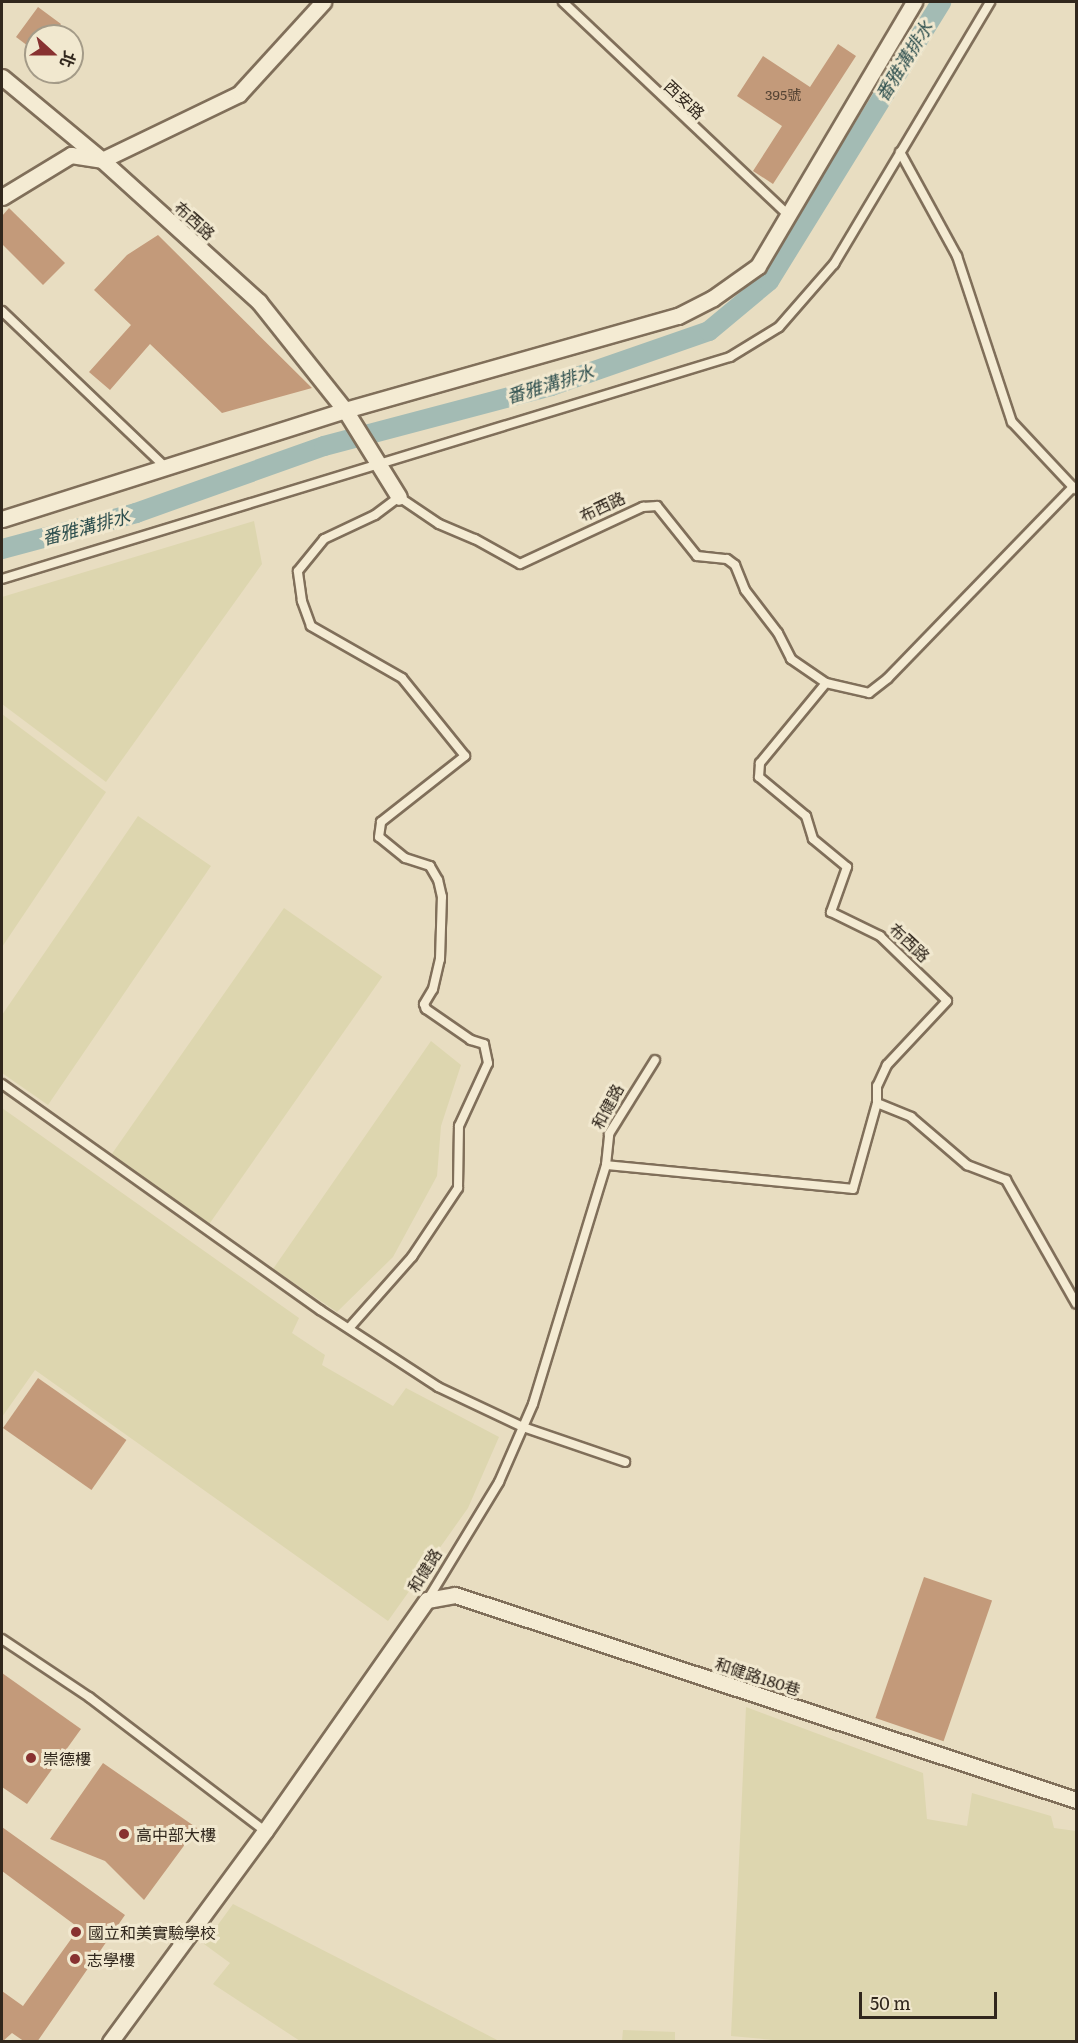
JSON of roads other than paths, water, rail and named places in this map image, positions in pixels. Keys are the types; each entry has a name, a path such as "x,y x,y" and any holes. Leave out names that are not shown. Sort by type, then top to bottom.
{"street":[{"path":"2,197 71,154 102,160 239,94 323,2"},
{"path":"2,519 678,315 713,298 758,266 785,212 914,2"},
{"name":"布西路","path":"2,77 102,160 258,302 349,416 399,497"},
{"name":"和健路180巷","path":"427,1600 455,1595 1077,1800"},
{"name":"和健路","path":"110,2042 265,1831 427,1600"}],"lane":[{"name":"西安路","path":"563,2 785,212"},
{"path":"2,579 376,462 730,357 779,327 834,264 990,2"},
{"path":"900,152 957,256 1012,422 1075,489"},
{"path":"2,311 168,469"},
{"name":"布西路","path":"399,497 439,525 476,539 520,564 643,507 657,507 668,515 697,556 727,559 735,565 745,590 778,633 784,650 826,683 869,693 888,678 1075,489"},
{"path":"350,1327 412,1257 458,1188 459,1126 488,1063 484,1044 471,1040 426,1009 424,1004 433,989 441,959 442,897 438,880 430,866 405,858 380,837 381,822 465,756 414,689 402,678 311,626 302,601 298,570 324,539 375,515 399,497"},
{"name":"布西路","path":"606,1165 853,1189 877,1103 877,1086 887,1065 947,1001 880,936 831,912 847,867 813,839 806,816 759,777 760,763 826,683"},
{"name":"和健路","path":"427,1600 499,1482 523,1427 606,1165 609,1134 655,1060"},
{"path":"2,1084 438,1387 523,1427 625,1462"},
{"path":"877,1103 911,1117 967,1165 1006,1180 1077,1303"},
{"path":"2,1639 89,1697 265,1831"}],"waterway":[{"name":"番雅溝排水","path":"2,549 136,513 324,446 551,386 709,331 769,281 941,2"}],"place":[{"name":"崇德樓","path":"31,1758"},
{"name":"高中部大樓","path":"124,1834"},
{"name":"國立和美實驗學校","path":"76,1932"},
{"name":"志學樓","path":"75,1959"}]}
